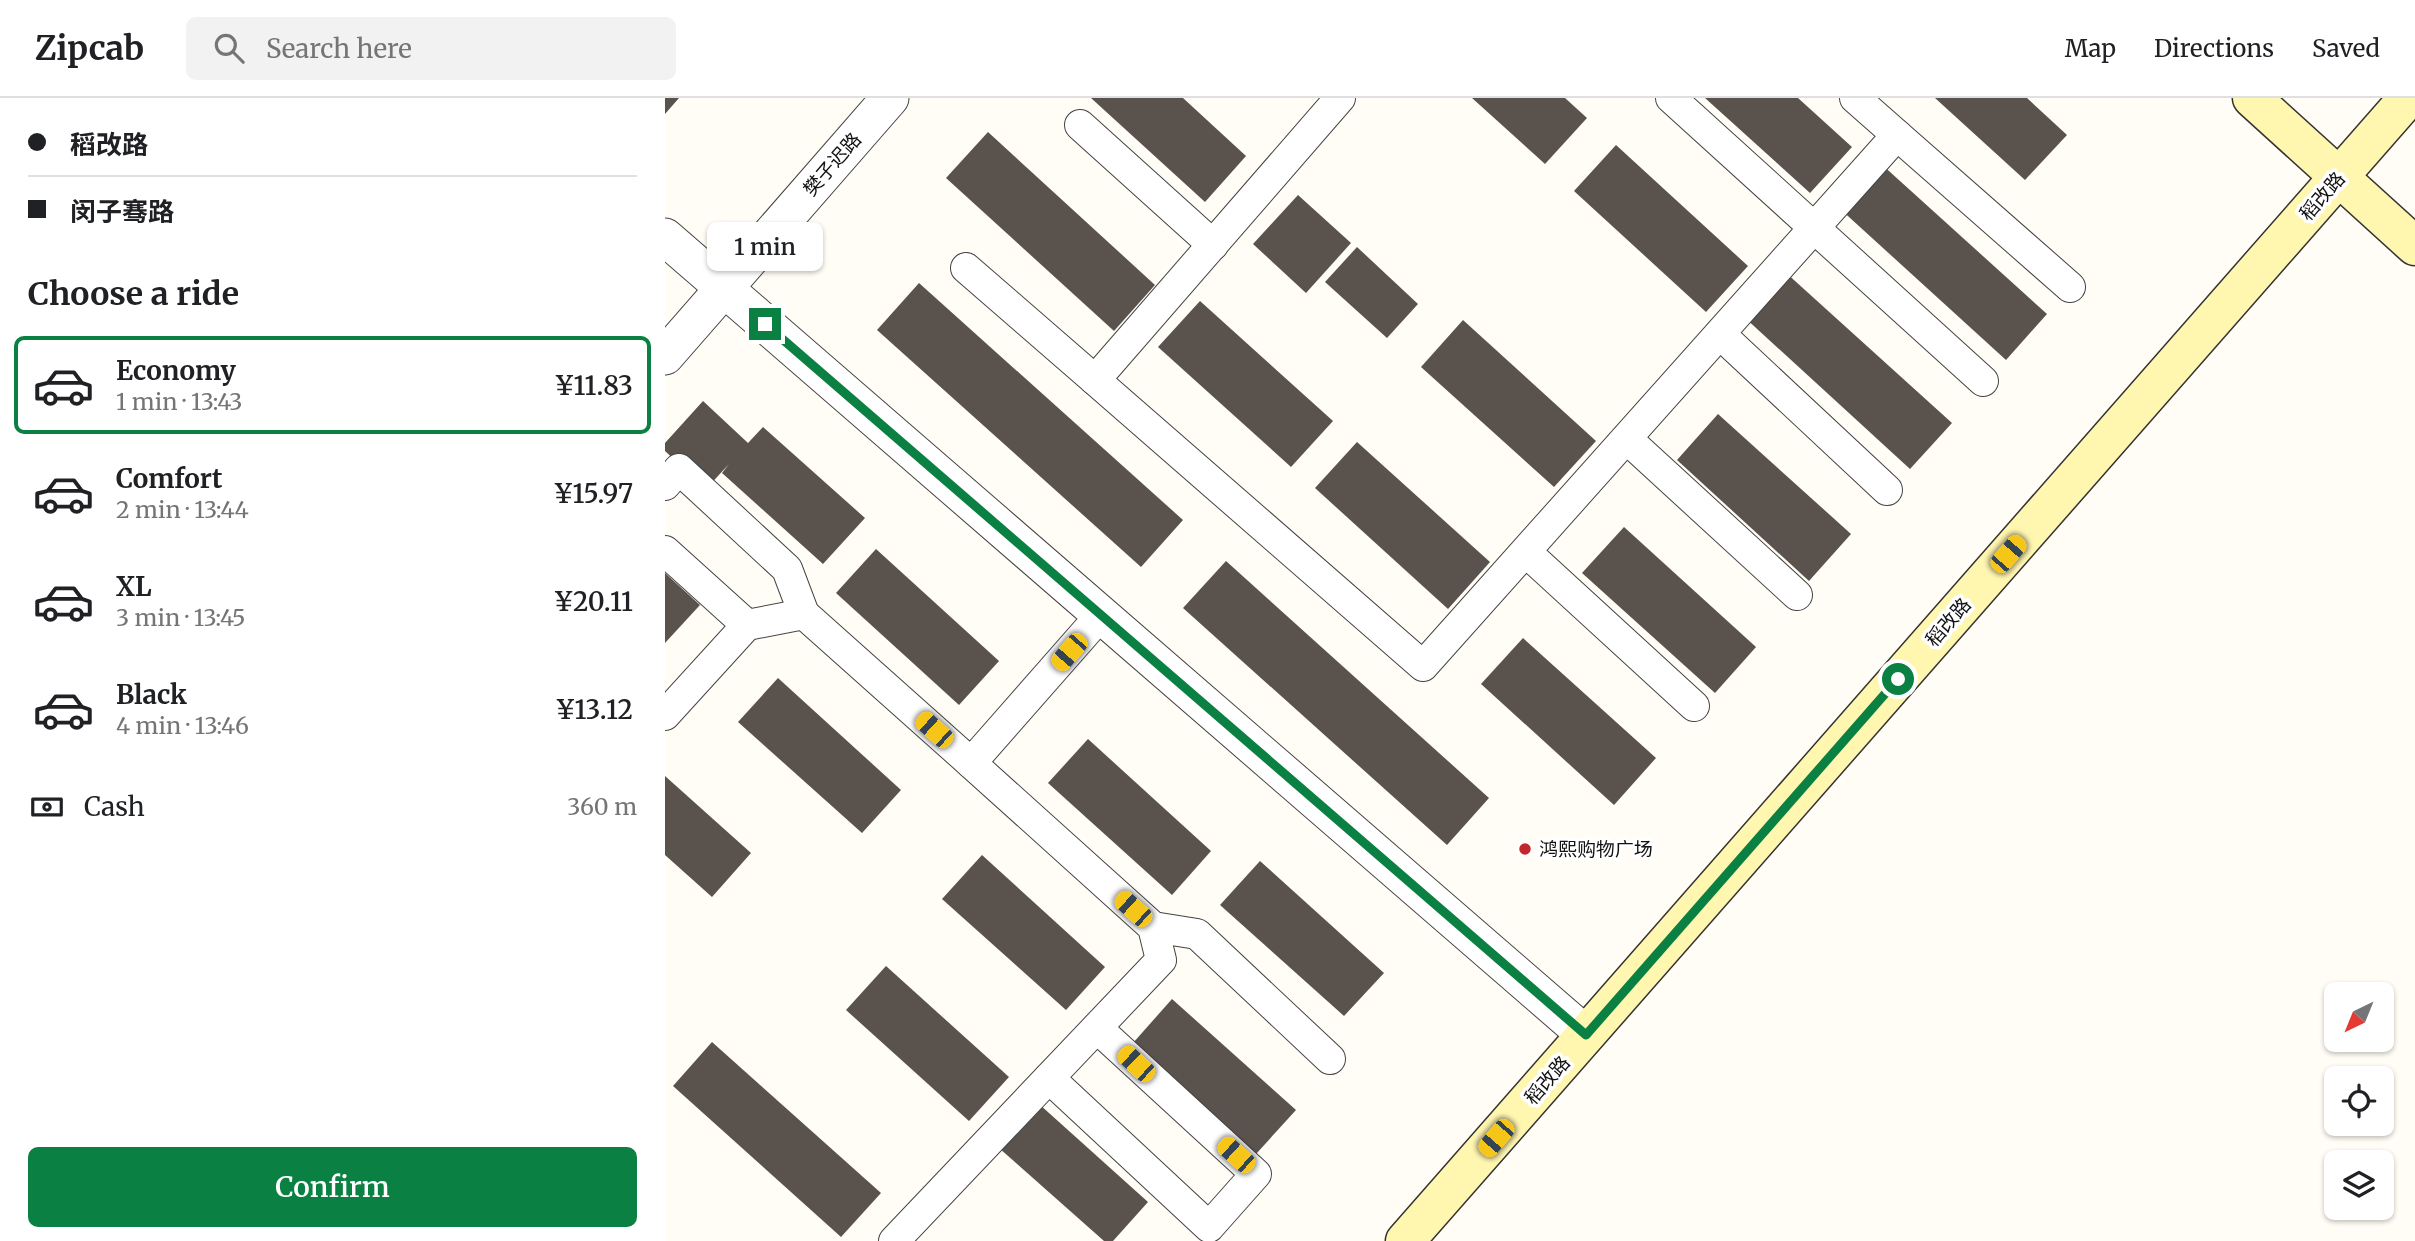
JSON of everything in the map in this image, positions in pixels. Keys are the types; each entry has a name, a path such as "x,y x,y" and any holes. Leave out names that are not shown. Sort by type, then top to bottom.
{"main road":[{"path":"2252,98 2415,246"},
{"name":"稻改路","path":"1405,1241 2408,98"}],"street":[{"name":"樊子迟路","path":"665,356 890,98"},
{"path":"1671,98 1983,381"},
{"path":"1855,98 2070,287"},
{"path":"1095,380 1213,245 1331,101"},
{"path":"1080,125 1213,245"},
{"path":"966,268 1423,666 1897,135"},
{"path":"665,237 1586,1035"},
{"path":"1720,334 1887,490"},
{"path":"1627,439 1797,595"},
{"path":"665,485 679,469 787,569 804,614 1153,928 1161,960 894,1241"},
{"path":"665,551 747,625"},
{"path":"1526,552 1694,706"},
{"path":"665,715 747,625 804,614"},
{"path":"971,763 1101,615"},
{"path":"1153,928 1197,934 1330,1059"},
{"path":"1049,1078 1209,1227 1256,1174 1097,1028"}],"building":[{"path":"665,98 679,98 665,114"},
{"path":"1091,98 1183,98 1246,156 1205,202"},
{"path":"1472,98 1565,98 1587,118 1545,164"},
{"path":"1705,98 1798,98 1852,147 1810,193"},
{"path":"1935,98 2027,98 2067,135 2025,180"},
{"path":"988,132 1155,285 1114,331 946,178"},
{"path":"1616,145 1748,266 1706,312 1574,191"},
{"path":"1879,162 2047,314 2006,360 1838,207"},
{"path":"1298,195 1351,243 1306,293 1253,244"},
{"path":"1357,247 1418,304 1387,338 1325,282"},
{"path":"1784,271 1952,423 1910,469 1743,316"},
{"path":"919,283 1183,520 1141,567 877,330"},
{"path":"1200,301 1333,421 1291,467 1158,347"},
{"path":"1463,320 1596,441 1554,487 1421,367"},
{"path":"703,401 748,443 763,427 865,518 823,564 722,473 729,464 706,489 665,451 665,443"},
{"path":"1718,414 1851,534 1809,581 1677,460"},
{"path":"1357,442 1490,562 1448,609 1315,488"},
{"path":"1624,527 1756,647 1715,693 1582,573"},
{"path":"876,549 999,661 959,705 836,593"},
{"path":"1226,561 1489,798 1447,845 1183,608"},
{"path":"665,573 700,605 665,643"},
{"path":"1523,638 1656,758 1614,805 1481,684"},
{"path":"778,678 901,790 862,833 738,722"},
{"path":"1088,739 1211,851 1172,895 1048,783"},
{"path":"665,776 751,853 712,897 665,855"},
{"path":"982,855 1105,967 1066,1010 942,899"},
{"path":"1260,861 1384,973 1344,1016 1220,905"},
{"path":"886,966 1009,1077 969,1121 846,1010"},
{"path":"1172,999 1296,1110 1256,1154 1133,1043"},
{"path":"712,1042 881,1193 841,1237 673,1086"},
{"path":"1039,1104 1148,1202 1113,1241 1104,1241 999,1148"}],"place":[{"name":"鸿熙购物广场","path":"1525,849"}],"route":[{"path":"765,324 1586,1035 1898,679"}]}
